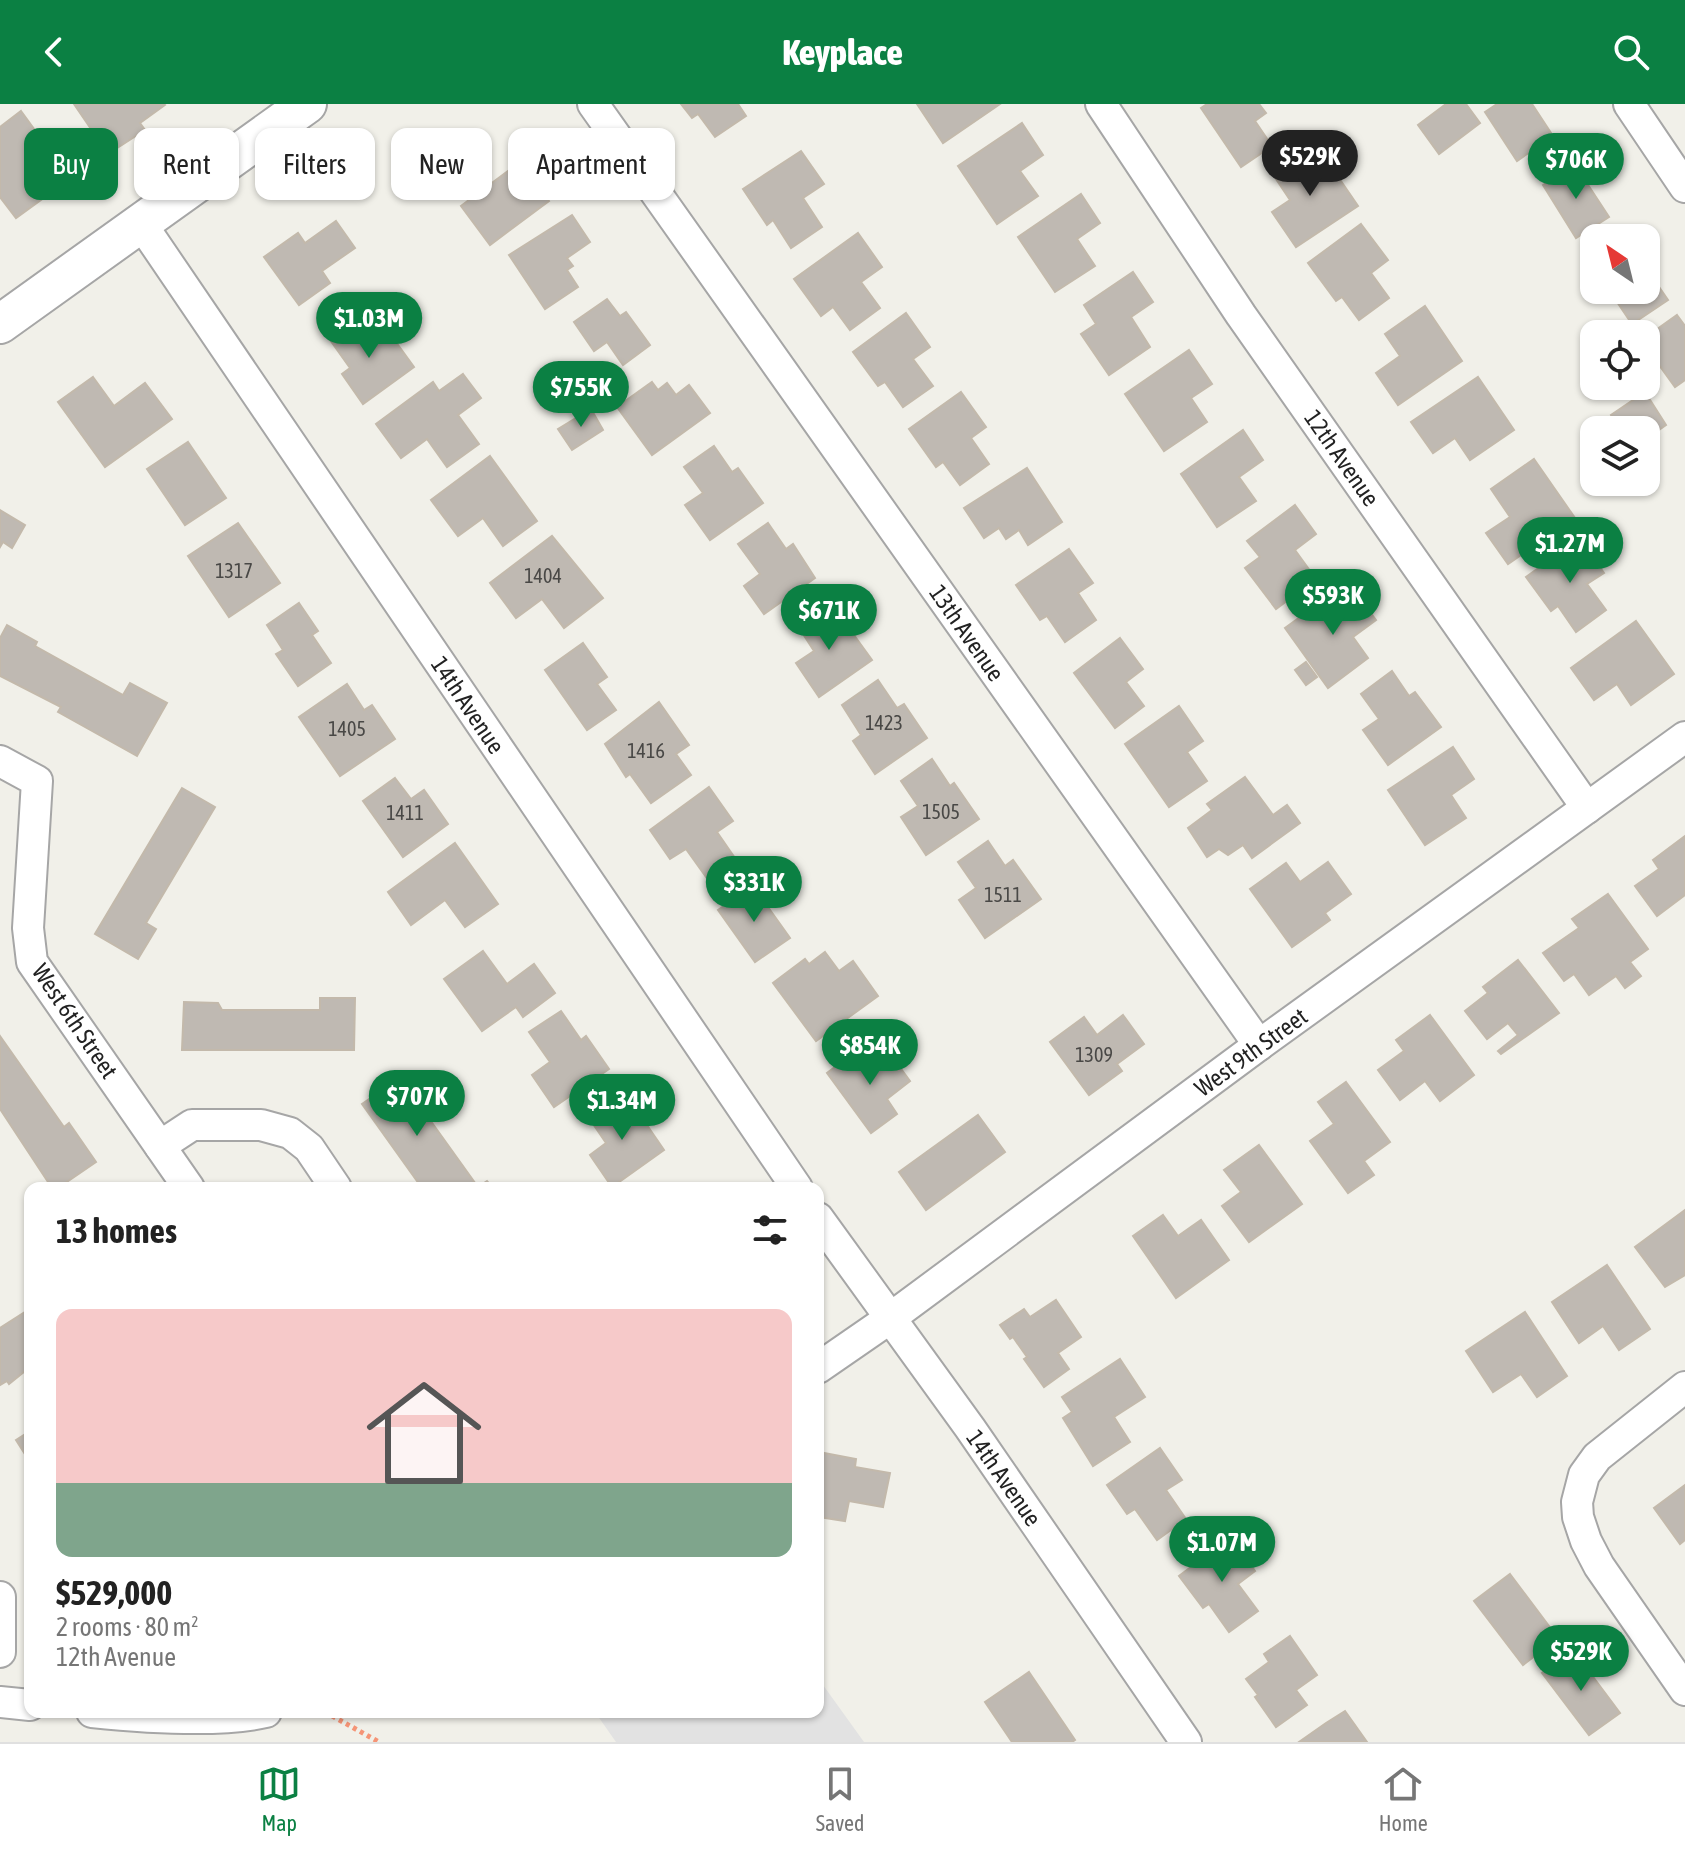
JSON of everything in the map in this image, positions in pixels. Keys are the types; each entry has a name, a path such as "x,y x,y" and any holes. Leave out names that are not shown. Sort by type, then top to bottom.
{"street":[{"path":"0,324 307,104"},
{"name":"13th Avenue","path":"593,104 1259,1045"},
{"name":"12th Avenue","path":"1101,104 1241,315 1587,808"},
{"path":"1629,104 1685,187"},
{"name":"14th Avenue","path":"140,222 793,1182"},
{"name":"West 9th Street","path":"824,1364 1685,737"},
{"name":"West 6th Street","path":"0,761 37,781 28,928 32,962 185,1182"},
{"path":"160,1146 192,1125 261,1125 290,1133 309,1148 332,1182"},
{"name":"14th Avenue","path":"824,1227 970,1428 1186,1742"},
{"path":"1685,1387 1597,1457 1584,1475 1577,1502 1586,1541 1599,1566 1685,1690"},
{"path":"0,1597 0,1652"},
{"path":"0,1702 24,1704"}],"path":[{"path":"336,1718 379,1742"}],"shaded area":[{"path":"824,1686 864,1742 616,1742 599,1718 824,1718"}],"building":[{"path":"74,104 165,105 140,123 144,128 134,128 134,137 118,148 118,128 90,128"},
{"path":"681,104 738,104 746,116 715,137 698,114 692,118"},
{"path":"917,104 1000,104 943,143"},
{"path":"1207,104 1259,104 1266,113 1255,121 1272,146 1241,167 1201,108"},
{"path":"1446,104 1466,104 1480,123 1439,154 1418,125"},
{"path":"1497,104 1532,104 1553,136 1517,161 1485,112"},
{"path":"21,111 33,128 24,128 24,200 41,200 16,218 0,197 0,127"},
{"path":"1022,123 1043,155 1020,171 1038,196 997,224 958,166"},
{"path":"1308,148 1325,174 1332,168 1358,206 1296,247 1272,212 1290,200 1272,173"},
{"path":"801,151 824,184 803,198 822,227 791,248 773,220 767,225 743,189"},
{"path":"1575,165 1609,217 1598,224 1580,224 1580,235 1576,238 1543,185"},
{"path":"508,171 508,200 549,201 490,245 461,206 469,200 492,200 492,183"},
{"path":"1081,194 1100,223 1077,239 1095,266 1055,292 1018,237"},
{"path":"572,215 590,242 567,258 573,266 567,270 578,287 545,309 509,255"},
{"path":"336,221 355,248 322,271 330,283 299,305 264,257 298,233 305,243"},
{"path":"1361,224 1388,260 1371,273 1389,298 1359,320 1342,297 1336,301 1308,263"},
{"path":"858,233 882,267 861,282 880,308 850,330 833,307 821,316 794,279"},
{"path":"1133,272 1153,302 1131,317 1150,347 1109,375 1081,334 1096,324 1084,305"},
{"path":"1660,288 1668,300 1638,320 1629,320 1618,304 1660,304"},
{"path":"607,299 620,316 626,312 650,345 623,365 607,342 594,351 574,322"},
{"path":"1425,306 1462,361 1398,405 1376,373 1400,356 1385,334"},
{"path":"906,313 930,347 913,359 933,386 903,407 885,382 878,386 853,352"},
{"path":"1677,315 1685,326 1685,380 1675,387 1660,366 1660,327"},
{"path":"356,318 375,345 390,334 414,367 363,404 342,374 350,368 328,337"},
{"path":"1189,350 1212,384 1191,398 1207,422 1164,451 1125,394"},
{"path":"463,374 481,398 458,415 479,444 447,467 427,439 401,458 376,424 433,382 439,391"},
{"path":"93,377 114,406 145,383 172,419 105,467 58,402"},
{"path":"1478,377 1514,430 1470,460 1455,438 1433,453 1411,422"},
{"path":"652,382 658,390 667,383 676,395 689,385 710,413 652,455 617,407"},
{"path":"961,392 986,427 971,438 989,464 960,485 943,462 936,467 909,429"},
{"path":"1633,400 1650,400 1666,425 1660,429 1660,416 1611,415"},
{"path":"591,409 603,430 572,450 558,429"},
{"path":"1243,430 1263,460 1239,477 1256,501 1217,527 1181,474"},
{"path":"188,442 226,498 185,525 147,469"},
{"path":"714,446 732,472 738,468 763,503 710,540 685,505 703,493 684,467"},
{"path":"490,456 537,521 503,546 483,518 458,536 431,500"},
{"path":"1534,459 1575,518 1508,564 1486,533 1510,517 1491,489"},
{"path":"1027,468 1062,522 1028,545 1019,530 1006,539 999,528 984,538 964,508"},
{"path":"1295,505 1316,534 1295,550 1316,579 1276,609 1245,568 1260,557 1247,541"},
{"path":"0,510 25,525 12,548 3,542 0,547"},
{"path":"238,523 280,583 229,617 188,556"},
{"path":"768,523 786,549 793,544 815,578 764,614 744,586 760,574 738,544"},
{"path":"552,536 603,598 564,628 542,599 516,618 490,583"},
{"path":"1579,539 1604,573 1587,584 1606,610 1576,632 1558,606 1551,611 1526,577"},
{"path":"1069,549 1093,583 1078,593 1096,620 1065,642 1047,616 1040,620 1016,585"},
{"path":"1354,591 1376,620 1353,637 1368,658 1328,688 1285,628 1321,602 1327,610"},
{"path":"299,603 318,631 312,635 331,663 298,686 276,654 283,650 267,625"},
{"path":"822,605 841,632 848,627 872,660 819,697 796,663 814,651 796,623"},
{"path":"1636,621 1674,674 1631,705 1617,684 1594,700 1571,668"},
{"path":"7,625 37,642 35,646 123,695 130,683 167,703 137,756 58,712 61,707 0,676 0,638"},
{"path":"1120,638 1143,669 1126,682 1144,706 1115,728 1074,673"},
{"path":"583,643 607,677 597,684 616,710 587,730 545,670"},
{"path":"1306,662 1317,677 1306,685 1295,670"},
{"path":"1392,671 1409,696 1415,692 1441,727 1388,765 1363,730 1379,719 1361,694"},
{"path":"878,680 897,708 904,704 927,738 875,774 853,741 861,735 842,705"},
{"path":"347,684 364,710 372,705 395,739 340,776 299,717"},
{"path":"659,702 689,745 676,754 691,775 651,803 630,774 626,777 605,744"},
{"path":"1179,706 1203,741 1187,752 1207,781 1169,807 1125,744"},
{"path":"1453,747 1474,779 1451,795 1466,818 1425,845 1388,790"},
{"path":"932,759 950,786 954,783 979,819 926,855 901,817 918,806 901,781"},
{"path":"1245,777 1273,815 1287,805 1300,823 1252,858 1243,845 1228,855 1219,849 1207,857 1188,828 1212,810 1207,804"},
{"path":"395,778 411,799 424,790 448,824 403,857 363,801"},
{"path":"709,787 733,821 717,832 737,861 709,881 686,849 670,859 650,830"},
{"path":"182,788 215,807 146,923 156,929 138,959 95,934"},
{"path":"1685,836 1685,895 1657,916 1635,886 1659,869 1653,860"},
{"path":"988,841 1005,866 1013,860 1041,899 985,938 959,900 976,888 958,862"},
{"path":"455,843 498,904 465,927 445,900 411,925 388,892"},
{"path":"1328,862 1351,894 1325,913 1330,920 1292,947 1250,889 1286,863 1300,882"},
{"path":"753,886 790,938 755,962 718,910"},
{"path":"1608,894 1648,949 1630,962 1641,976 1625,988 1616,976 1589,995 1574,974 1564,981 1543,953 1579,928 1572,919"},
{"path":"483,951 507,984 534,964 555,993 523,1017 516,1007 482,1031 444,979"},
{"path":"825,952 839,971 853,961 878,996 816,1041 773,983 805,959 809,964"},
{"path":"1518,960 1559,1013 1501,1054 1498,1051 1518,1035 1508,1023 1487,1039 1465,1011 1488,993 1483,987"},
{"path":"320,998 355,998 354,1050 182,1050 184,1002 218,1003 222,1010 320,1010"},
{"path":"561,1011 581,1040 586,1036 609,1069 554,1107 532,1075 550,1062 529,1032"},
{"path":"1123,1015 1144,1044 1117,1064 1122,1071 1089,1095 1050,1042 1084,1017 1097,1035"},
{"path":"1430,1015 1474,1075 1440,1101 1425,1081 1400,1100 1378,1070 1404,1051 1396,1040"},
{"path":"0,1036 64,1127 69,1123 96,1162 67,1182 48,1182 0,1109"},
{"path":"885,1047 910,1081 887,1099 897,1114 871,1133 827,1073 851,1055 859,1066"},
{"path":"403,1076 474,1182 418,1182 362,1104"},
{"path":"1346,1082 1390,1142 1364,1161 1374,1175 1348,1193 1310,1141 1334,1124 1318,1102"},
{"path":"616,1095 635,1123 642,1118 664,1150 619,1182 609,1182 590,1155 606,1143 587,1115"},
{"path":"978,1115 1005,1152 926,1210 899,1172"},
{"path":"1259,1145 1302,1204 1249,1242 1222,1206 1241,1192 1224,1170"},
{"path":"1685,1210 1685,1275 1665,1287 1635,1247"},
{"path":"1163,1215 1178,1236 1201,1220 1229,1260 1176,1298 1133,1236"},
{"path":"1607,1265 1650,1329 1619,1350 1603,1326 1579,1343 1552,1302"},
{"path":"1056,1300 1081,1337 1058,1353 1069,1369 1044,1387 1013,1337 1010,1339 1000,1325 1024,1309 1030,1317"},
{"path":"1525,1312 1567,1376 1537,1397 1521,1374 1493,1392 1466,1351"},
{"path":"24,1313 24,1372 9,1384 7,1381 0,1385 0,1328"},
{"path":"1120,1359 1145,1397 1114,1417 1130,1442 1093,1466 1063,1418 1072,1412 1062,1397"},
{"path":"24,1435 24,1453 16,1440"},
{"path":"1160,1448 1182,1480 1166,1490 1186,1519 1157,1540 1135,1509 1127,1514 1107,1485"},
{"path":"824,1453 856,1459 855,1467 890,1473 883,1507 849,1501 845,1521 824,1518"},
{"path":"1685,1485 1685,1540 1680,1544 1654,1508"},
{"path":"1231,1537 1255,1571 1238,1584 1258,1611 1229,1632 1209,1604 1203,1608 1179,1576"},
{"path":"1510,1574 1558,1638 1523,1665 1474,1601"},
{"path":"1290,1636 1317,1675 1296,1690 1307,1705 1276,1727 1246,1679 1269,1662 1264,1654"},
{"path":"1573,1650 1620,1713 1589,1735 1542,1673"},
{"path":"1029,1672 1075,1740 1072,1742 1012,1742 985,1702"},
{"path":"1345,1711 1367,1742 1299,1742 1326,1723"}]}
